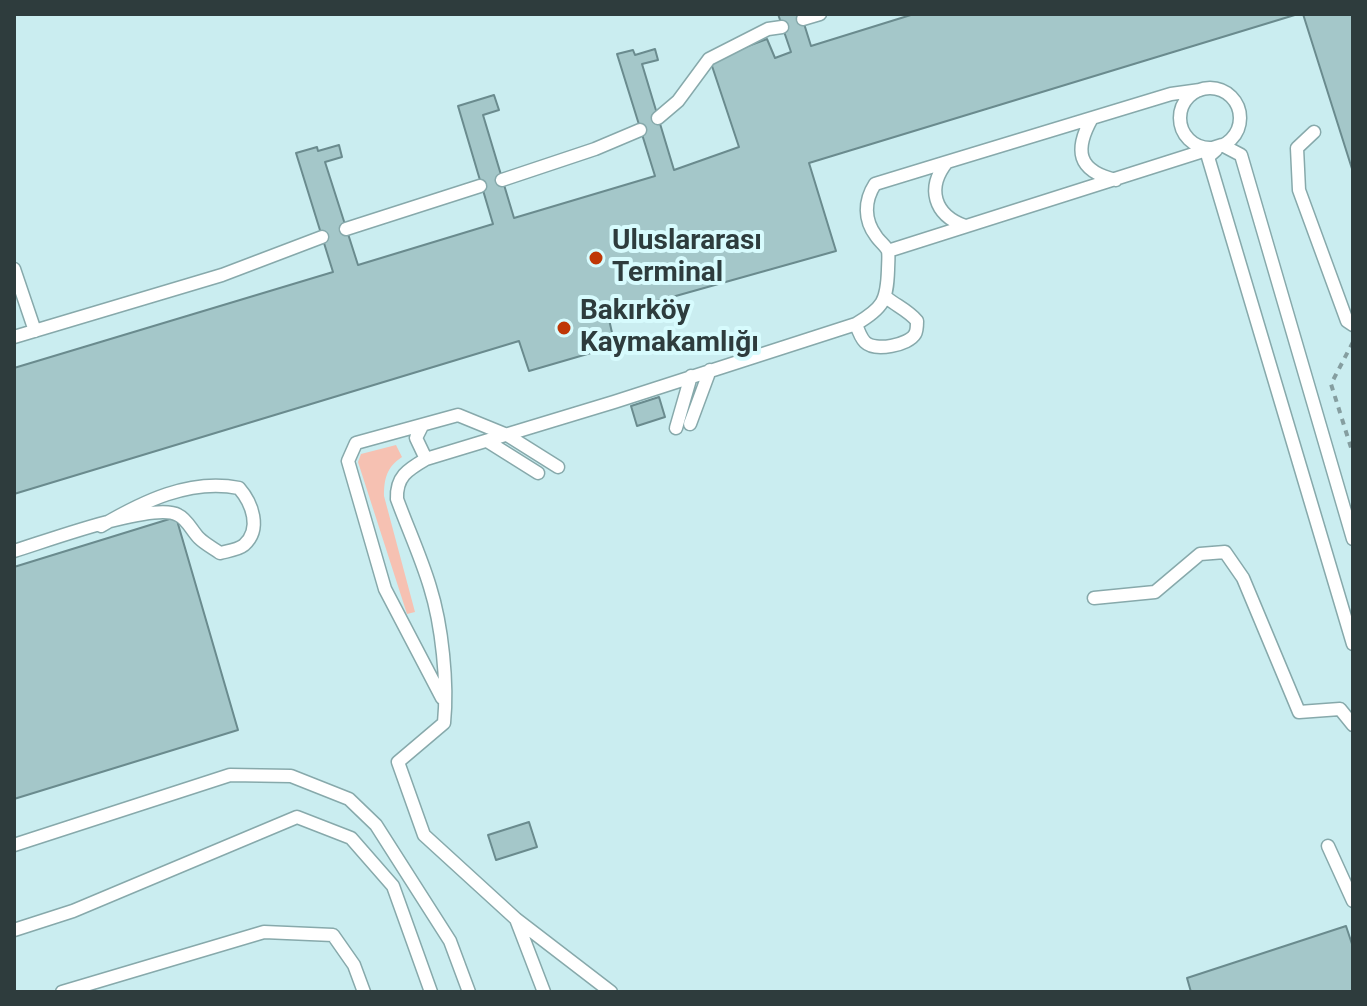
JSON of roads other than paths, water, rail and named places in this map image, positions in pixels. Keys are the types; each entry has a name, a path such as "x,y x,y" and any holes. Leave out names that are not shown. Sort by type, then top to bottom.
{"lane":[{"path":"803,19 820,14"},
{"path":"658,118 678,101 709,59 768,29 782,27"},
{"path":"611,992 516,919 424,835 398,762 444,723 446,704 440,638 431,589 396,489 401,475 426,459 856,324 873,314 887,298 888,251 873,233 868,221 866,206 875,184 1171,94 1210,88 1230,95 1236,103 1240,123 1236,132 1208,157 1353,644"},
{"path":"1200,90 1185,101 1181,110 1182,128 1187,137 1203,147 1222,145 1241,155 1353,539"},
{"path":"1092,118 1080,145 1085,165 1093,172 1116,180"},
{"path":"502,180 595,149 640,130"},
{"path":"1314,132 1297,148 1299,190 1347,321 1353,325"},
{"path":"888,251 1222,145"},
{"path":"947,162 939,172 936,199 942,213 953,222 965,226"},
{"path":"346,229 480,186"},
{"path":"14,337 222,275 322,237"},
{"path":"14,269 35,331"},
{"path":"856,324 865,342 872,347 882,349 912,338 917,321 911,313 887,298"},
{"path":"690,424 710,370"},
{"path":"676,428 691,376"},
{"path":"446,704 385,589 348,461 356,443 458,415 507,435 558,467"},
{"path":"422,426 416,438 426,459"},
{"path":"487,441 538,473"},
{"path":"14,551 101,526 145,512 167,511 181,516 202,541 220,553 242,547 252,533 253,515 250,501 239,488 204,485 140,503 101,526"},
{"path":"1094,598 1155,592 1200,554 1225,552 1243,578 1299,712 1340,709 1353,725"},
{"path":"14,845 230,775 291,776 349,799 376,825 450,941 469,992"},
{"path":"14,930 73,911 297,817 351,838 393,886 431,992"},
{"path":"1328,846 1353,901"},
{"path":"516,919 544,992"},
{"path":"62,992 264,932 333,935 354,965 364,992"}],"place":[{"name":"Uluslararası Terminal","path":"596,258"},
{"name":"Bakırköy Kaymakamlığı","path":"564,328"}]}
